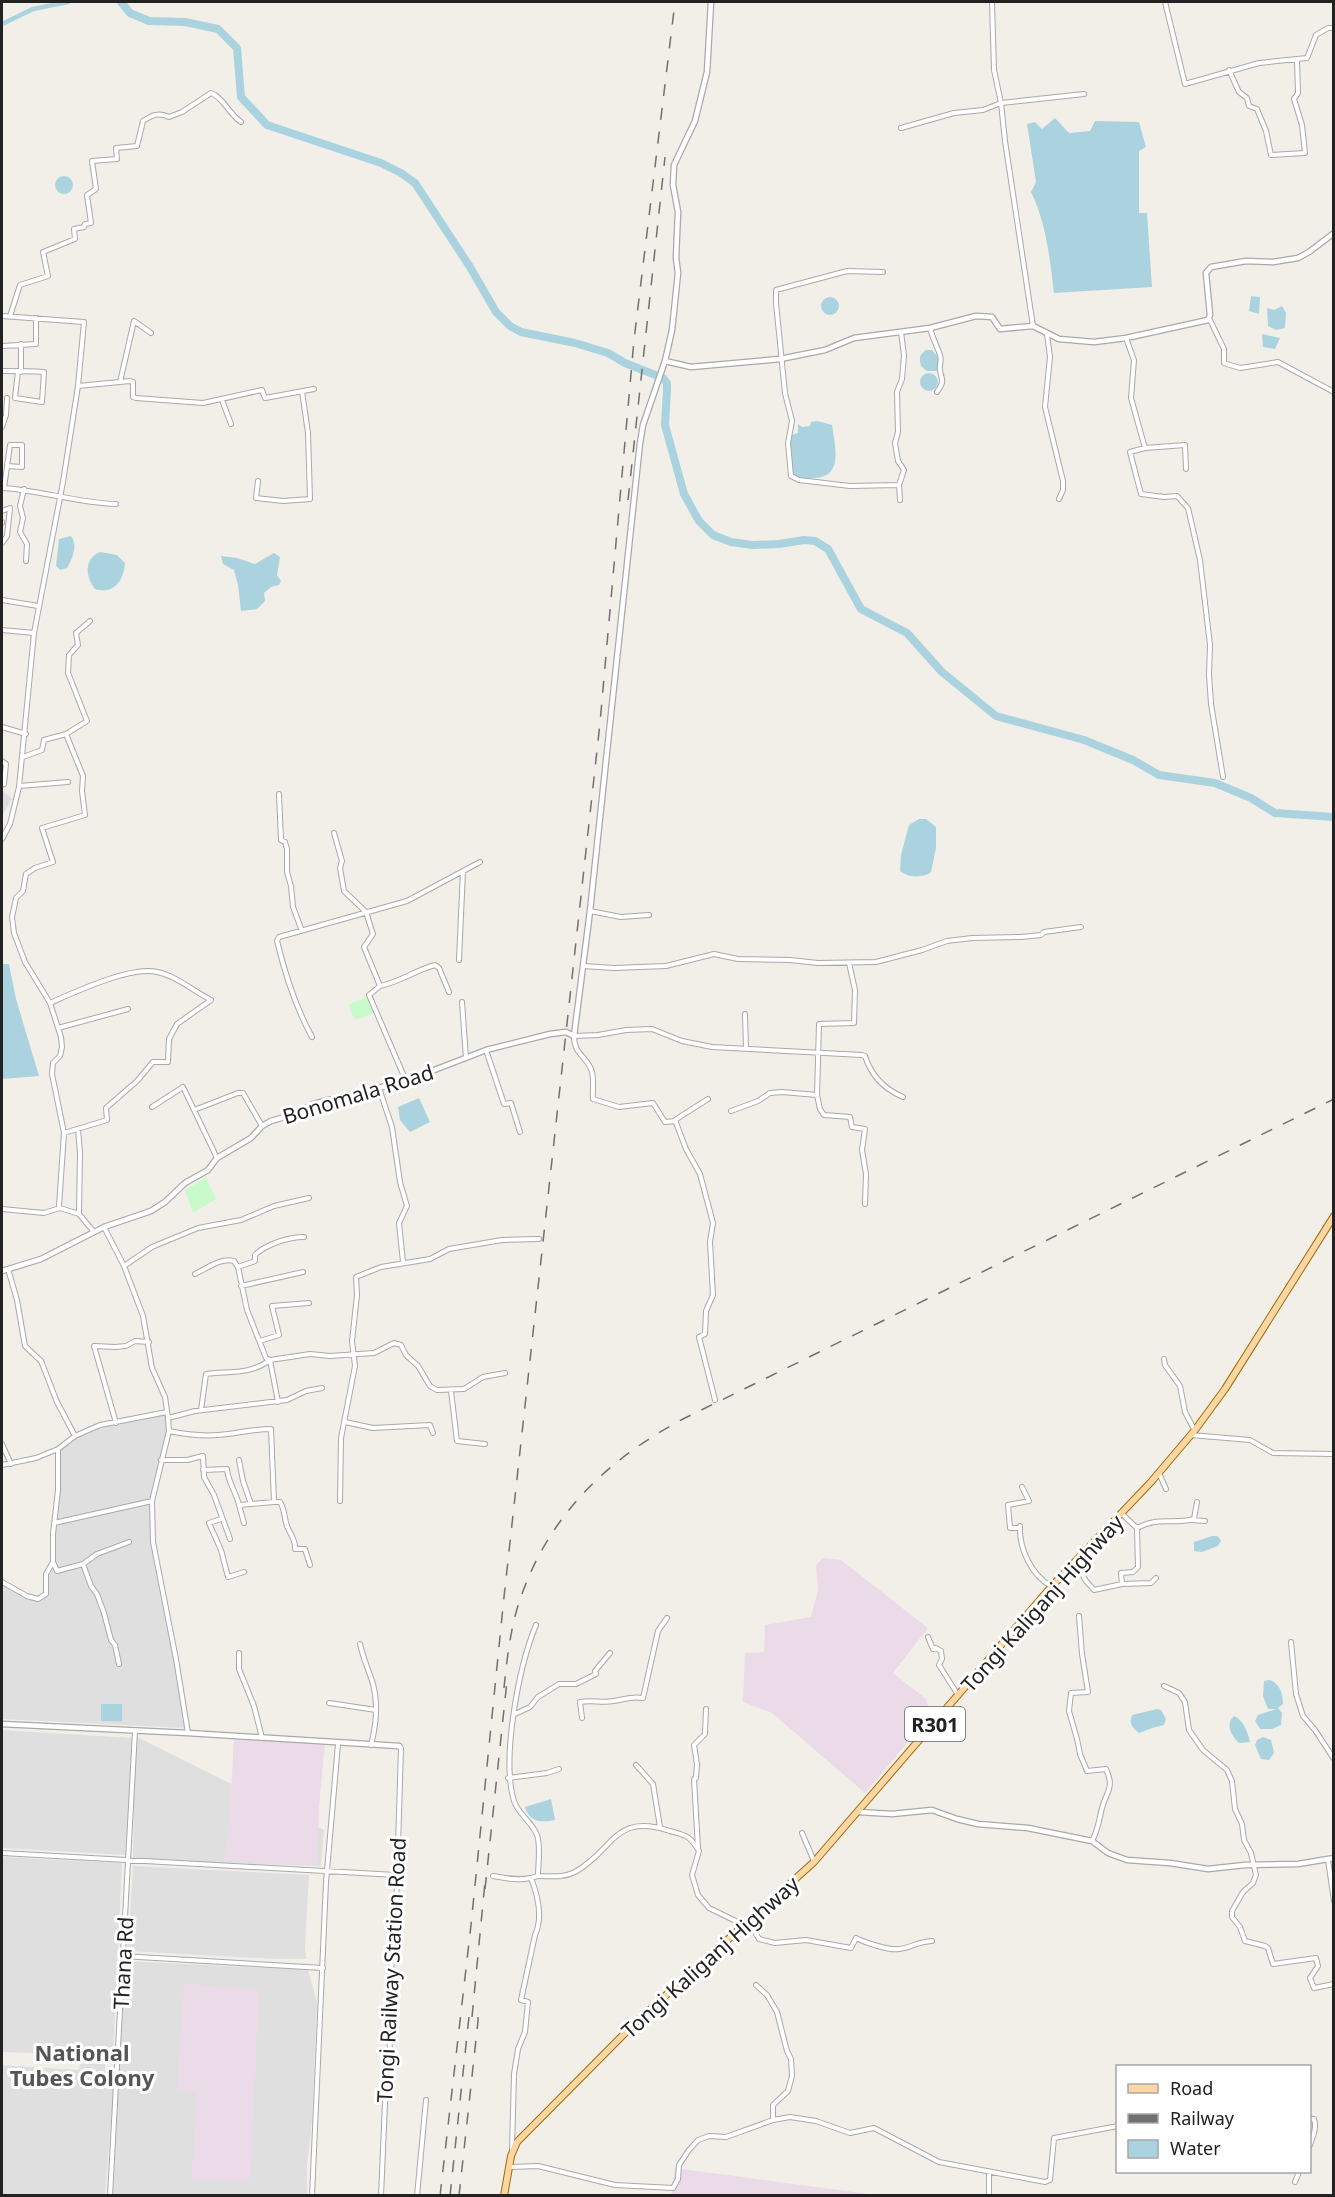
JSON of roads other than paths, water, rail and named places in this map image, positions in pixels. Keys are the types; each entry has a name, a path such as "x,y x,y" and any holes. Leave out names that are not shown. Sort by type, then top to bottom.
{"main road":[{"name":"Tongi Kaliganj Highway","path":"512,2151 516,2142 634,2024 814,1862 1051,1587 1159,1473 1225,1389 1334,1216"},
{"path":"504,2196 512,2151"}],"street":[{"path":"676,1121 665,1122 653,1103 619,1107 593,1099 592,1072 577,1051 574,1036 590,911 643,424 672,330 677,288 678,218 673,185 674,165 695,121 707,72 711,2"},
{"path":"992,2 994,70 1001,103 1033,326"},
{"path":"1165,2 1185,84 1259,63 1307,58 1316,35 1334,27"},
{"path":"1229,70 1239,92 1247,98 1249,106 1257,109 1266,131 1271,155 1305,153 1302,125 1294,99 1298,93 1297,60"},
{"path":"10,316 20,285 48,276 43,252 75,239 74,229 90,223 87,195 96,189 92,161 117,159 116,148 136,146 143,121 154,115 164,114 169,117 182,112 211,93 217,96 241,122"},
{"path":"901,128 954,113 983,110 1001,103 1084,94"},
{"path":"1334,233 1298,258 1274,262 1246,261 1211,267 1206,273 1209,318 1224,349 1224,363 1240,368 1278,362 1334,392"},
{"path":"883,272 847,271 776,290 780,359 792,421 788,443 791,476 799,480 850,486 899,485"},
{"path":"2,316 84,322 78,386 61,496 34,633 26,700 26,734 20,786 10,824 2,839"},
{"path":"664,362 691,367 780,359 825,350 854,338 930,327 976,316 986,316 995,320 1000,329 1033,326 1059,339 1094,342 1126,338 1206,321 1209,318"},
{"path":"2,346 37,343 36,318"},
{"path":"120,382 134,321 151,333"},
{"path":"930,327 933,340 941,356 940,370 944,377 937,392"},
{"path":"900,500 899,485 904,470 898,461 895,443 898,432 897,392 902,379 904,355 901,332"},
{"path":"1047,334 1050,357 1045,407 1063,481 1063,490 1059,499"},
{"path":"1126,338 1134,360 1131,398 1144,448"},
{"path":"15,398 21,344"},
{"path":"2,371 44,372 42,402 4,398 6,415 2,427"},
{"path":"78,386 130,381 133,382 133,397 136,398 203,403 262,390 265,398 314,389"},
{"path":"258,481 256,498 283,501 310,499 308,433 302,391"},
{"path":"222,400 231,424"},
{"path":"7,466 22,467 22,445 10,445 3,488 24,489 116,504"},
{"path":"1186,469 1185,445 1144,448 1130,452 1141,494 1177,496 1188,508 1200,560 1210,645 1211,704 1223,777"},
{"path":"24,489 20,506 22,518 20,532 27,544 26,561"},
{"path":"2,511 10,508 7,536 2,543"},
{"path":"2,600 38,606"},
{"path":"23,757 42,750 44,740 66,734 87,722 68,674 69,655 78,645 76,633 90,621"},
{"path":"2,630 34,633"},
{"path":"2,727 26,734"},
{"path":"60,1208 64,1132 52,1074 53,1064 60,1056 62,1047 50,1003 25,962 14,933 12,917 16,898 23,891 26,874 35,868 53,862 42,828 85,815 83,776 66,734"},
{"path":"2,761 6,764 2,785"},
{"path":"20,786 68,782"},
{"path":"279,794 281,840 285,842 288,849 287,873 293,907 302,931"},
{"path":"334,833 342,861 340,868 344,891 366,912 373,934 364,946 380,986"},
{"path":"312,1037 294,996 277,941 279,937 407,901 480,862"},
{"path":"459,960 463,870"},
{"path":"590,911 621,917 649,915"},
{"path":"583,966 614,968 666,966 714,954 738,959 876,962 947,941 1041,935 1044,932 1082,927"},
{"path":"849,963 855,990 854,1023 820,1023 818,1095 820,1109 824,1115 850,1117 852,1127 865,1129 862,1150 866,1174 865,1204"},
{"path":"406,1082 369,995 380,986 435,965 448,992"},
{"path":"50,1003 129,974 156,972 178,980 211,1000 177,1023 169,1039 168,1062 153,1062 137,1081 106,1108 107,1120 64,1132"},
{"path":"462,1002 466,1058"},
{"path":"58,1028 128,1009"},
{"path":"745,1014 746,1048"},
{"path":"574,1036 652,1029 682,1041 712,1047 865,1056 875,1077 887,1089 903,1096"},
{"name":"Bonomala Road","path":"2,1271 41,1259 104,1227 151,1211 165,1202 185,1183 208,1170 217,1158 251,1138 262,1126 271,1121 295,1114 313,1104 406,1082 486,1050 550,1034 566,1032 574,1036"},
{"path":"486,1050 504,1104 511,1104 520,1132"},
{"path":"152,1107 183,1087 217,1158"},
{"path":"379,1087 392,1127 400,1182 407,1206 399,1223 404,1262"},
{"path":"194,1110 243,1093 262,1126"},
{"path":"731,1111 758,1101 770,1093 818,1095"},
{"path":"708,1099 677,1116 676,1121 686,1149 700,1174 713,1222 710,1242 713,1295 706,1311 707,1330 699,1337 715,1400"},
{"path":"78,1128 79,1214"},
{"path":"124,1266 152,1247 198,1228 241,1220 274,1206 309,1198"},
{"path":"2,1209 44,1214 60,1208 79,1214 94,1232"},
{"path":"104,1227 124,1266 143,1316 152,1368 165,1397 169,1431 152,1502 153,1542 188,1733"},
{"path":"238,1267 255,1262 255,1255 272,1245 304,1237"},
{"path":"340,1502 340,1449 355,1366 352,1333 357,1278 381,1267 430,1259 449,1249 484,1242 539,1239"},
{"path":"195,1274 229,1259 234,1261 238,1267 253,1327 266,1358 270,1360 278,1402"},
{"path":"8,1269 26,1346 40,1362 75,1436"},
{"path":"241,1286 303,1272"},
{"path":"260,1341 279,1335 272,1306 309,1303"},
{"path":"116,1423 94,1346 115,1347 126,1346 135,1341 149,1342"},
{"path":"201,1410 206,1374 233,1374 257,1369 270,1360 310,1354 330,1356 374,1353 394,1343 401,1345 405,1355 418,1366 430,1386 437,1390 464,1389 483,1377 505,1373"},
{"path":"1164,1359 1165,1365 1180,1386 1192,1432 1250,1440 1273,1453 1334,1454"},
{"path":"168,1418 231,1405 287,1401 306,1391 322,1388"},
{"path":"451,1390 457,1441 485,1444"},
{"path":"2,1465 58,1449 75,1436 100,1425 167,1412"},
{"path":"345,1422 373,1428 430,1425 433,1433"},
{"path":"169,1431 188,1435 214,1435 271,1429 274,1502"},
{"path":"2,1444 11,1464"},
{"path":"58,1449 58,1490 53,1562 57,1571 83,1564 97,1554 129,1542"},
{"path":"161,1460 187,1460 202,1456 205,1481 214,1495 230,1539"},
{"path":"239,1460 251,1504"},
{"path":"203,1470 228,1469 228,1478 237,1496 244,1523"},
{"path":"1159,1473 1166,1490"},
{"path":"1022,1487 1029,1501 1008,1504 1010,1527 1020,1527 1032,1571 1051,1587"},
{"path":"54,1523 152,1502"},
{"path":"238,1505 280,1502 283,1506 286,1524 296,1544 295,1549 305,1549 310,1565"},
{"path":"1192,1521 1196,1518 1197,1502"},
{"path":"1121,1513 1137,1528 1138,1568 1133,1572 1120,1573 1122,1584"},
{"path":"221,1519 209,1523 221,1550 228,1577 244,1572"},
{"path":"1137,1528 1151,1521 1162,1523 1205,1521"},
{"path":"2,1582 27,1596 38,1599 46,1594 46,1574 53,1562"},
{"path":"1076,1563 1094,1590 1122,1584 1150,1583 1156,1578"},
{"path":"83,1564 104,1613 119,1664"},
{"path":"1079,1616 1088,1692 1071,1693 1068,1712 1087,1771 1106,1770 1109,1776 1109,1795 1103,1805 1098,1828 1092,1841"},
{"path":"582,1718 580,1702 615,1701 631,1695 643,1698 658,1631 667,1618"},
{"path":"536,1625 520,1676 508,1778 516,1807 538,1837 538,1876"},
{"path":"928,1637 933,1648 941,1651 939,1665 959,1696"},
{"path":"1292,1642 1296,1694 1303,1716 1334,1759"},
{"path":"360,1644 374,1685 376,1710 370,1745"},
{"path":"239,1653 240,1669 254,1706 262,1738"},
{"path":"514,1714 530,1707 538,1697 559,1684 576,1684 596,1674 595,1671 610,1653"},
{"path":"1164,1686 1179,1693 1185,1702 1189,1730 1203,1750 1227,1770 1232,1780 1235,1809 1242,1824 1242,1836 1251,1853 1256,1875 1253,1883 1244,1892 1232,1911 1232,1917 1240,1927 1245,1941 1268,1948 1273,1964 1316,1958 1318,1966 1310,1978 1314,1988 1334,1984"},
{"path":"329,1703 376,1710"},
{"path":"706,1709 705,1734 694,1745 697,1764 694,1779 695,1812 699,1851 692,1875 698,1895 709,1908 747,1923 759,1939 769,1943 806,1940 850,1947 856,1938 863,1942 897,1950 919,1942 932,1941"},
{"path":"2,1724 399,1746"},
{"name":"Thana Rd","path":"110,2196 135,1731"},
{"path":"312,2196 327,1871 338,1744"},
{"name":"Tongi Railway Station Road","path":"381,2196 385,2103 390,2069 389,1994 396,1912 401,1748 399,1746"},
{"path":"636,1765 653,1784 660,1827"},
{"path":"508,1778 547,1773 559,1769"},
{"path":"859,1812 892,1814 933,1810 978,1824 1028,1828 1092,1841 1108,1853 1127,1860 1208,1869 1298,1864 1331,1859 1334,1901"},
{"path":"493,1876 531,1878 564,1876 575,1872 597,1857 607,1843 625,1829 643,1825 683,1833 699,1851"},
{"path":"802,1833 814,1862"},
{"path":"2,1853 396,1875"},
{"path":"512,2151 514,2074 518,2049 525,2032 528,2002 521,2000 522,1987 538,1928 539,1906 531,1878"},
{"path":"122,1956 323,1968"},
{"path":"756,1985 767,1995 777,2012 791,2059 792,2076 788,2091 773,2105 773,2120"},
{"path":"417,2196 426,2100"},
{"path":"510,2167 538,2166 615,2185 673,2188 678,2179 679,2164 698,2140 709,2136 726,2137 773,2120 790,2117 816,2121 855,2133 874,2128 939,2163 1048,2181 1050,2180 1054,2138 1116,2126"},
{"path":"1311,2119 1314,2119 1316,2130 1311,2142"},
{"path":"989,2172 989,2196"},
{"path":"1294,2182 1298,2173"}],"water":[{"path":"1055,118 1069,133 1090,131 1095,121 1139,122 1146,147 1139,151 1139,213 1147,213 1152,287 1054,293 1044,228 1031,192 1036,182 1027,124 1035,122 1042,129"},
{"path":"64,176 70,179 73,185 70,191 64,194 58,191 55,185 58,179"},
{"path":"1251,296 1260,297 1259,314 1249,311"},
{"path":"830,297 836,300 839,306 836,312 830,315 824,312 821,306 824,300"},
{"path":"1282,306 1286,313 1285,328 1276,330 1268,326 1267,308 1274,310"},
{"path":"1262,334 1280,338 1275,349 1263,347"},
{"path":"926,350 932,350 939,358 937,371 927,371 921,366 920,357"},
{"path":"925,373 933,373 938,378 936,389 925,391 920,386 920,378"},
{"path":"817,421 832,425 835,451 833,467 823,477 794,476 790,455 792,435 798,433 798,424 802,427 810,426 811,422"},
{"path":"71,536 74,543 73,556 67,568 60,570 56,566 59,539"},
{"path":"100,552 117,555 125,563 120,581 107,590 95,589 89,579 89,563"},
{"path":"274,553 280,557 277,575 281,581 279,585 271,587 264,593 265,601 257,609 241,611 234,570 223,564 221,556 255,564"},
{"path":"919,819 926,819 936,827 936,848 931,872 911,876 900,871 901,855 909,825"},
{"path":"2,964 9,964 16,999 39,1076 2,1079"},
{"path":"419,1098 430,1122 410,1132 400,1120 398,1107"},
{"path":"1217,1536 1221,1540 1218,1546 1202,1552 1194,1551 1194,1542"},
{"path":"1269,1680 1278,1686 1281,1693 1283,1704 1278,1708 1282,1713 1281,1725 1272,1729 1260,1729 1255,1721 1258,1715 1276,1709 1268,1709 1263,1696 1264,1681"},
{"path":"101,1704 122,1704 122,1721 101,1721"},
{"path":"1161,1710 1166,1719 1164,1725 1139,1733 1133,1727 1132,1715"},
{"path":"1234,1716 1245,1727 1250,1742 1239,1743 1234,1737 1230,1730 1230,1723"},
{"path":"1263,1737 1271,1740 1274,1753 1269,1760 1261,1759 1255,1745 1257,1740"},
{"path":"551,1799 555,1820 537,1820 527,1812 525,1807"}],"waterway":[{"path":"2,24 33,9 68,2"},
{"path":"121,2 130,13 149,21 185,22 218,29 237,48 241,97 267,125 381,163 415,183 470,267 496,312 510,326 521,332 575,343 608,353 625,363 663,378 667,383 665,425 684,494 699,521 713,535 731,542 752,545 815,541 828,549 861,609 907,633 942,672 996,716 1084,740 1133,760 1159,775 1215,783 1251,798 1275,813 1334,817"}],"railway":[{"path":"440,2196 600,723 634,340 675,2"},
{"path":"628,500 665,157"},
{"path":"504,1688 514,1620 525,1586 556,1527 599,1477 653,1436 683,1419 1334,1099"},
{"path":"485,1889 507,1681"},
{"path":"472,2017 485,1882"},
{"path":"450,2196 470,2007"},
{"path":"459,2196 478,2008"}],"district":[{"name":"National Tubes Colony","path":"82,2064"}]}
